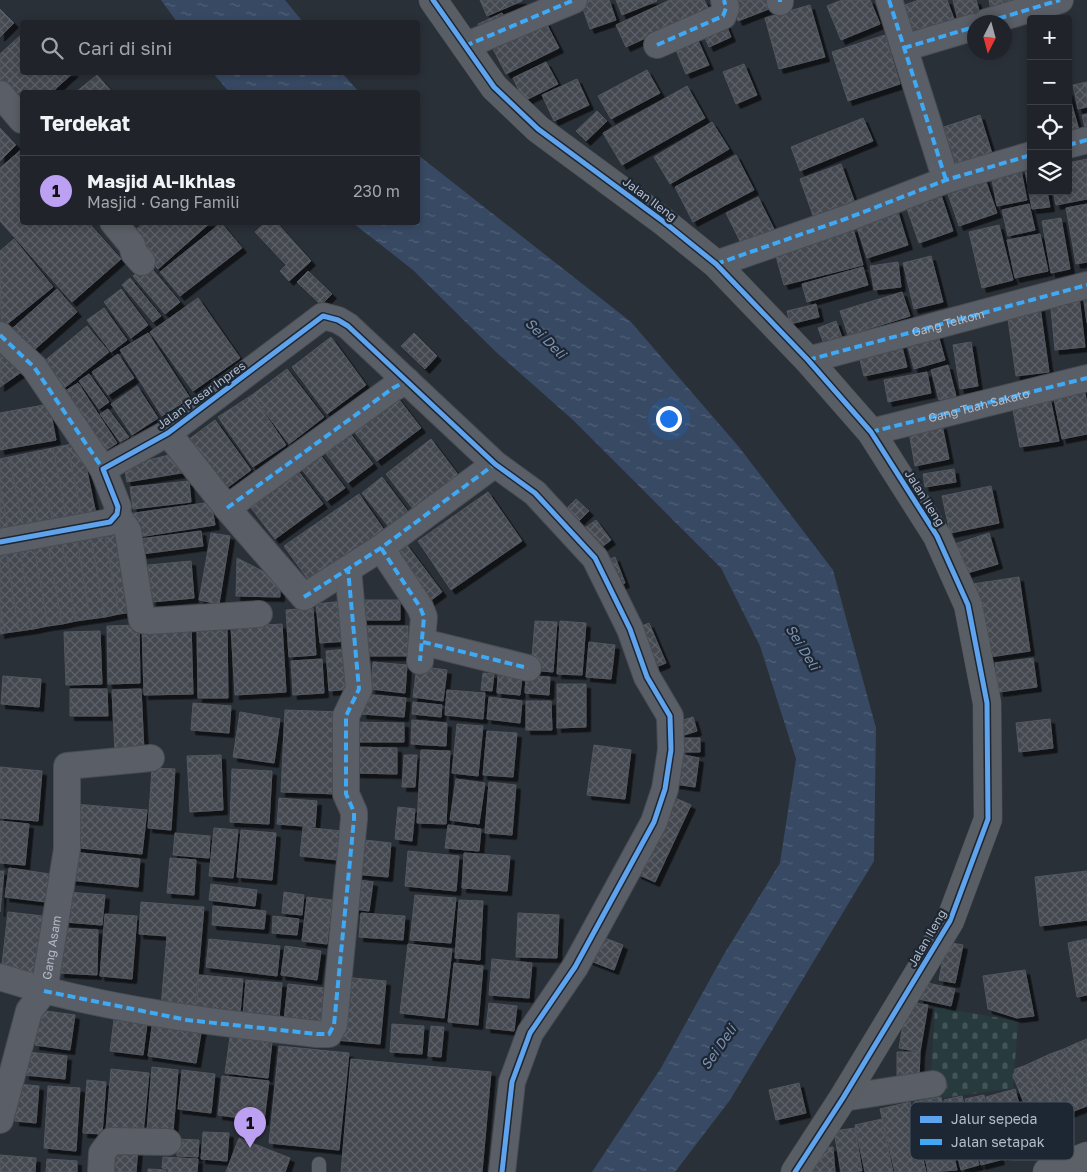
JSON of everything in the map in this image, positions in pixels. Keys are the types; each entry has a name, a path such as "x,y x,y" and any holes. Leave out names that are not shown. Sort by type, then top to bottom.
{"main road":[{"path":"1047,1172 1087,1156"}],"street":[{"name":"Jalan Ileng","path":"433,0 494,87 538,129 664,222 716,264 808,360 871,432 936,536 968,605 987,703 988,819 950,921 843,1098 795,1172"},
{"path":"465,46 574,0"},
{"path":"656,45 723,16 726,8 724,0"},
{"path":"889,0 946,180"},
{"path":"1011,15 1060,0"},
{"path":"904,48 967,28"},
{"path":"0,94 20,118"},
{"path":"1072,144 1087,140"},
{"path":"716,264 848,218 946,180 1027,156"},
{"path":"116,225 132,244 134,253 142,262"},
{"name":"Gang Telkom","path":"808,360 1087,285"},
{"name":"Jalan Pasar Inpres","path":"103,469 168,434 323,316 338,320 348,326 407,380"},
{"path":"0,335 34,368 103,469 116,499 117,514 128,531 142,620 259,614"},
{"name":"Gang Tuah Sakato","path":"871,432 1087,378"},
{"path":"227,508 393,388 407,380 495,464 535,493 595,558 630,629 647,677 670,716 671,750 665,789 654,822 576,967 530,1034 512,1082 502,1172"},
{"path":"168,434 227,508 304,598 381,548 495,464"},
{"path":"0,542 110,522 117,514"},
{"path":"381,548 420,607 424,617 421,652 528,668"},
{"path":"0,977 44,991 187,1020 329,1034 334,1025 354,819 354,812 346,794 346,716 359,690 348,569"},
{"name":"Gang Asam","path":"0,1120 29,1011 44,991 67,849 67,766 151,758"},
{"path":"843,1098 933,1084"},
{"path":"101,1172 102,1153 111,1141 168,1142"}],"green space":[{"path":"935,1007 1018,1021 1013,1088 943,1098 931,1077"}],"water":[{"path":"161,0 285,0 301,20 176,20"},
{"path":"215,75 344,75 357,90 227,90"},
{"name":"Sei Deli","path":"420,157 631,322 739,447 833,570 876,728 874,861 730,1100 675,1172 592,1172 661,1068 723,956 780,863 796,759 760,646 721,568 573,420 496,352 413,270 356,225 420,225"}],"building":[{"path":"480,0 522,0 522,1 487,16"},
{"path":"590,0 609,0 616,20 590,29 581,3"},
{"path":"616,0 656,0 657,1 622,15"},
{"path":"670,0 704,0 709,9 626,47 616,25"},
{"path":"730,0 772,0 774,7 738,21"},
{"path":"842,0 870,0 880,24 841,40 827,6"},
{"path":"919,0 947,0 954,19 909,36 899,7"},
{"path":"953,0 976,0 980,14 967,15 967,18 958,20"},
{"path":"989,0 1026,0 991,10"},
{"path":"810,5 825,57 779,69 765,18"},
{"path":"0,9 14,23 0,37"},
{"path":"502,13 508,24 483,36 478,24"},
{"path":"724,20 731,37 709,47 701,29"},
{"path":"545,21 559,48 506,74 492,47"},
{"path":"885,35 900,84 848,101 832,52"},
{"path":"20,36 20,75 71,75 54,90 20,90 20,107 0,85 0,54"},
{"path":"696,36 709,65 686,74 674,45"},
{"path":"546,62 558,84 524,101 513,78"},
{"path":"744,64 757,95 736,104 723,72"},
{"path":"647,70 660,93 611,119 598,96"},
{"path":"97,75 110,90 78,90"},
{"path":"577,79 589,105 554,121 542,95"},
{"path":"1087,82 1087,107 1078,109 1073,85"},
{"path":"687,86 705,118 622,165 603,133"},
{"path":"1072,105 1079,130 1072,132"},
{"path":"597,111 607,121 586,141 576,131"},
{"path":"1087,114 1087,132 1086,132 1082,115"},
{"path":"980,115 995,163 960,175 944,127"},
{"path":"863,118 873,141 800,171 791,147"},
{"path":"712,122 729,149 670,184 654,157"},
{"path":"0,128 16,145 0,161"},
{"path":"20,151 20,225 91,225 121,259 72,302 0,221 0,168"},
{"path":"736,155 754,190 693,222 675,187"},
{"path":"1087,159 1087,199 1056,205 1054,195 1072,195 1072,162"},
{"path":"841,164 856,206 815,221 800,179"},
{"path":"1024,165 1027,165 1027,182"},
{"path":"1021,170 1027,200 997,206 991,175"},
{"path":"984,176 997,213 959,226 946,188"},
{"path":"940,192 953,231 919,243 905,203"},
{"path":"1029,195 1048,195 1050,207 1032,209"},
{"path":"758,197 774,229 742,245 726,213"},
{"path":"1029,204 1035,230 1008,236 1002,210"},
{"path":"1087,204 1087,262 1076,264 1066,208"},
{"path":"897,209 908,245 867,258 855,222"},
{"path":"1061,218 1070,269 1051,273 1042,221"},
{"path":"141,225 208,225 158,269 129,236"},
{"path":"219,225 223,225 242,248 180,296 160,272"},
{"path":"263,225 279,225 311,261 289,281 280,271 286,265 255,232"},
{"path":"999,225 1013,280 982,288 969,232"},
{"path":"853,228 863,265 784,285 774,249"},
{"path":"1040,234 1048,271 1015,278 1007,240"},
{"path":"14,239 53,287 1,329 0,251"},
{"path":"931,256 943,302 914,309 903,263"},
{"path":"898,262 901,287 874,290 870,266"},
{"path":"148,264 180,302 165,314 133,276"},
{"path":"863,267 868,285 807,302 802,284"},
{"path":"308,271 332,294 321,305 297,282"},
{"path":"130,278 161,316 153,322 122,285"},
{"path":"1087,286 1087,323 1082,287"},
{"path":"57,289 77,312 26,357 6,334"},
{"path":"121,289 148,325 131,338 104,302"},
{"path":"902,292 910,316 848,335 840,311"},
{"path":"1079,296 1085,347 1055,350 1050,299"},
{"path":"198,298 240,358 193,391 150,332"},
{"path":"816,304 819,317 790,324 787,311"},
{"path":"1040,307 1049,372 1016,376 1007,312"},
{"path":"104,308 127,340 111,352 87,320"},
{"path":"836,321 844,343 826,349 818,328"},
{"path":"87,326 109,352 58,393 37,367"},
{"path":"937,331 945,360 914,369 906,340"},
{"path":"148,333 190,398 162,416 120,350"},
{"path":"414,333 437,356 425,369 401,346"},
{"path":"331,337 366,385 327,414 292,367"},
{"path":"971,342 978,386 960,389 953,345"},
{"path":"0,343 23,371 0,387"},
{"path":"901,343 907,367 864,376 858,352"},
{"path":"118,354 134,378 108,395 92,372"},
{"path":"948,365 956,396 939,400 931,370"},
{"path":"287,369 324,417 289,444 252,395"},
{"path":"927,372 931,393 888,402 884,380"},
{"path":"89,374 109,402 99,409 79,381"},
{"path":"78,383 117,443 97,456 57,396"},
{"path":"137,386 158,418 132,435 111,404"},
{"path":"1084,388 1087,404 1087,434 1062,439 1053,394"},
{"path":"394,393 421,428 377,461 350,426"},
{"path":"252,395 286,445 253,467 218,417"},
{"path":"1050,398 1059,441 1020,447 1012,405"},
{"path":"49,404 56,440 0,450 0,413"},
{"path":"108,409 129,437 120,442 100,414"},
{"path":"215,420 251,470 224,490 188,440"},
{"path":"942,425 949,459 915,466 909,432"},
{"path":"346,428 373,464 348,483 321,447"},
{"path":"431,439 462,480 417,514 386,474"},
{"path":"81,442 96,514 82,517 67,445"},
{"path":"67,445 82,517 67,520 53,448"},
{"path":"53,448 67,520 53,523 38,451"},
{"path":"315,448 345,488 327,501 296,462"},
{"path":"38,451 53,523 38,526 24,454"},
{"path":"24,454 38,526 24,529 9,457"},
{"path":"169,455 187,472 127,482 124,466"},
{"path":"9,457 24,529 9,532 0,486 0,459"},
{"path":"293,464 323,504 275,539 245,500"},
{"path":"954,469 956,482 925,487 923,474"},
{"path":"382,477 412,517 393,532 362,493"},
{"path":"189,481 191,502 133,509 130,487"},
{"path":"0,486 9,532 0,533"},
{"path":"991,486 999,523 950,533 942,496"},
{"path":"488,492 522,541 451,590 418,541"},
{"path":"359,494 387,534 312,585 284,546"},
{"path":"576,499 589,511 575,525 562,513"},
{"path":"211,502 215,525 132,538 128,514"},
{"path":"596,520 611,540 595,552 579,532"},
{"path":"201,531 203,546 134,555 132,540"},
{"path":"120,533 133,612 119,614 105,535"},
{"path":"211,533 230,536 219,604 199,600"},
{"path":"989,533 998,564 964,574 955,544"},
{"path":"105,535 119,614 105,617 91,538"},
{"path":"91,538 105,617 90,619 77,540"},
{"path":"77,540 90,619 76,621 62,542"},
{"path":"62,542 76,621 62,624 48,545"},
{"path":"406,544 442,592 426,604 390,556"},
{"path":"48,545 62,624 48,626 34,547"},
{"path":"34,547 48,626 33,629 20,550"},
{"path":"20,550 33,629 19,631 6,552"},
{"path":"6,552 19,631 5,633 0,606 0,553"},
{"path":"615,557 625,583 612,588 601,563"},
{"path":"237,558 280,580 280,597 236,596"},
{"path":"191,561 194,598 152,602 148,565"},
{"path":"1019,577 1030,651 983,658 972,584"},
{"path":"359,600 400,600 400,620 360,620"},
{"path":"344,601 348,641 320,643 316,604"},
{"path":"0,606 5,633 0,634"},
{"path":"313,608 316,655 289,657 286,610"},
{"path":"535,621 557,622 553,672 531,670"},
{"path":"560,621 586,623 582,675 557,674"},
{"path":"191,623 193,694 144,695 142,624"},
{"path":"227,623 228,698 198,698 197,624"},
{"path":"649,623 666,663 648,670 632,630"},
{"path":"282,624 286,692 235,695 231,627"},
{"path":"139,625 140,683 108,684 107,626"},
{"path":"362,626 408,626 408,656 362,656"},
{"path":"100,631 102,684 66,685 64,632"},
{"path":"589,642 615,645 611,679 586,677"},
{"path":"347,649 351,689 329,691 326,651"},
{"path":"1033,658 1037,687 999,692 995,663"},
{"path":"322,659 324,693 293,695 291,661"},
{"path":"373,662 407,665 405,693 371,689"},
{"path":"417,666 447,670 443,701 413,697"},
{"path":"483,673 494,674 492,691 481,690"},
{"path":"498,675 522,677 520,695 497,693"},
{"path":"3,676 41,679 39,707 1,704"},
{"path":"526,676 550,677 549,695 525,693"},
{"path":"557,684 586,684 586,727 557,728"},
{"path":"70,689 107,689 108,716 70,716"},
{"path":"141,689 144,751 115,753 112,690"},
{"path":"447,690 485,693 483,719 445,715"},
{"path":"363,694 406,698 404,717 362,714"},
{"path":"489,697 522,701 520,723 487,719"},
{"path":"526,701 551,701 552,730 526,730"},
{"path":"413,702 442,705 441,717 412,714"},
{"path":"193,703 231,706 229,733 191,730"},
{"path":"285,710 341,712 338,794 281,792"},
{"path":"240,712 280,719 274,763 233,757"},
{"path":"693,717 697,731 681,736 677,722"},
{"path":"1050,719 1053,748 1019,752 1016,723"},
{"path":"412,720 447,723 446,746 411,744"},
{"path":"351,722 404,723 404,742 351,742"},
{"path":"457,724 483,726 478,776 452,773"},
{"path":"487,731 517,733 513,777 483,775"},
{"path":"682,738 700,738 700,752 683,752"},
{"path":"594,745 631,750 625,799 587,795"},
{"path":"353,747 397,748 397,774 353,773"},
{"path":"421,750 450,751 446,824 417,823"},
{"path":"679,754 699,758 695,787 674,784"},
{"path":"221,755 223,810 190,812 187,756"},
{"path":"404,755 417,755 415,787 402,787"},
{"path":"0,767 42,771 38,821 0,818"},
{"path":"152,768 175,769 171,830 148,828"},
{"path":"232,769 272,771 269,824 230,822"},
{"path":"456,779 485,783 479,824 450,820"},
{"path":"489,782 516,785 512,835 485,833"},
{"path":"673,797 691,805 655,882 637,874"},
{"path":"279,798 317,801 315,827 277,824"},
{"path":"74,804 147,810 142,854 70,847"},
{"path":"398,807 415,809 412,841 395,839"},
{"path":"0,821 29,824 25,865 0,863"},
{"path":"448,825 481,829 479,851 445,848"},
{"path":"303,827 341,831 338,860 300,856"},
{"path":"214,828 238,830 233,878 209,876"},
{"path":"241,830 276,833 272,880 237,877"},
{"path":"175,833 210,836 209,858 173,855"},
{"path":"356,839 391,843 388,877 353,874"},
{"path":"408,851 459,856 456,891 405,886"},
{"path":"71,852 140,859 138,887 69,880"},
{"path":"464,853 510,856 507,891 462,888"},
{"path":"170,858 196,860 194,895 167,893"},
{"path":"9,868 50,874 46,902 5,897"},
{"path":"0,871 4,871 0,912"},
{"path":"1087,871 1087,920 1040,926 1035,877"},
{"path":"352,879 373,882 369,911 348,908"},
{"path":"211,884 257,890 255,906 209,900"},
{"path":"67,892 105,895 102,925 65,922"},
{"path":"284,892 304,895 302,915 282,913"},
{"path":"415,895 456,898 451,943 410,940"},
{"path":"307,897 332,900 327,944 302,941"},
{"path":"459,900 483,901 480,960 455,958"},
{"path":"141,902 204,907 195,1010 161,1007 167,936 139,934"},
{"path":"213,906 266,911 264,929 212,925"},
{"path":"8,912 43,916 35,977 1,973"},
{"path":"361,913 405,916 403,940 359,937"},
{"path":"518,913 559,915 557,958 516,957"},
{"path":"105,914 137,916 132,979 100,976"},
{"path":"273,916 299,919 297,935 272,933"},
{"path":"62,928 98,930 97,975 60,973"},
{"path":"597,935 623,945 614,970 588,960"},
{"path":"209,939 280,946 277,976 206,967"},
{"path":"1087,939 1087,995 1077,997 1068,943"},
{"path":"946,942 963,945 955,983 939,980"},
{"path":"408,944 452,949 444,1018 400,1013"},
{"path":"285,946 321,951 317,980 281,975"},
{"path":"492,959 532,963 529,998 489,995"},
{"path":"454,963 483,966 478,1025 448,1022"},
{"path":"1025,970 1034,1016 1017,1018 988,1009 983,976"},
{"path":"199,975 243,979 240,1014 196,1011"},
{"path":"342,977 386,981 380,1044 336,1040"},
{"path":"246,980 282,983 279,1018 243,1015"},
{"path":"923,982 955,989 951,1006 919,999"},
{"path":"288,984 325,988 322,1024 284,1020"},
{"path":"907,1002 928,1005 920,1052 899,1048"},
{"path":"489,1003 517,1006 514,1031 486,1028"},
{"path":"39,1010 75,1015 70,1050 35,1045"},
{"path":"115,1012 148,1016 143,1055 110,1051"},
{"path":"153,1020 202,1027 196,1063 148,1056"},
{"path":"392,1024 424,1026 422,1054 390,1052"},
{"path":"431,1026 444,1027 441,1057 428,1056"},
{"path":"230,1037 272,1042 268,1078 225,1073"},
{"path":"1087,1039 1087,1066 1077,1043"},
{"path":"1077,1043 1087,1066 1087,1104 1064,1049"},
{"path":"279,1046 349,1053 339,1150 269,1143"},
{"path":"1064,1049 1087,1106 1074,1111 1074,1102 1070,1102 1050,1054"},
{"path":"27,1052 67,1056 65,1079 25,1075"},
{"path":"897,1052 920,1052 919,1081 897,1081"},
{"path":"1050,1054 1070,1102 1055,1102 1037,1060"},
{"path":"351,1059 491,1072 482,1172 341,1172"},
{"path":"1037,1060 1055,1102 1039,1102 1024,1066"},
{"path":"1024,1066 1039,1102 1024,1102 1014,1078 1015,1069"},
{"path":"152,1067 178,1070 173,1132 147,1130"},
{"path":"111,1069 149,1073 143,1134 106,1130"},
{"path":"182,1070 215,1074 211,1113 178,1109"},
{"path":"222,1076 269,1081 264,1121 218,1115"},
{"path":"87,1080 106,1082 102,1134 83,1133"},
{"path":"799,1083 806,1113 776,1120 769,1090"},
{"path":"18,1084 39,1086 36,1123 15,1121"},
{"path":"48,1086 80,1088 76,1151 44,1148"},
{"path":"1015,1089 1018,1102 987,1102 986,1097"},
{"path":"984,1095 986,1102 966,1102 965,1099"},
{"path":"962,1096 963,1102 944,1102 944,1100"},
{"path":"941,1097 942,1102 914,1102"},
{"path":"910,1102 910,1160 923,1160 926,1172 895,1172 880,1109"},
{"path":"882,1119 893,1172 865,1172 855,1125"},
{"path":"855,1128 862,1171 841,1172 834,1131"},
{"path":"203,1132 229,1133 227,1161 201,1159"},
{"path":"239,1138 290,1158 285,1172 226,1172"},
{"path":"177,1139 199,1140 198,1157 177,1156"},
{"path":"111,1146 138,1147 136,1172 110,1172"},
{"path":"833,1147 835,1172 808,1172 815,1148"},
{"path":"0,1155 36,1158 35,1172 0,1172"},
{"path":"163,1157 198,1159 197,1172 168,1172 168,1169 162,1168"},
{"path":"47,1159 77,1161 77,1172 46,1172"},
{"path":"926,1160 955,1160 957,1170 928,1172"},
{"path":"959,1160 978,1160 979,1165 961,1170"},
{"path":"980,1160 1000,1160 981,1165"},
{"path":"148,1169 166,1170 166,1172 148,1172"}],"marked path":[{"path":"465,46 574,0"},
{"path":"657,45 723,16 726,8 724,0"},
{"path":"889,0 946,180"},
{"path":"1010,15 1060,0"},
{"path":"904,48 967,29"},
{"path":"1072,144 1087,140"},
{"path":"716,264 848,218 946,180 1027,156"},
{"path":"808,360 1087,285"},
{"path":"0,335 34,367 103,469"},
{"path":"871,432 1087,378"},
{"path":"227,508 393,388 407,381"},
{"path":"304,597 381,548 495,464"},
{"path":"381,548 420,607 424,617 420,661"},
{"path":"44,991 187,1020 329,1034 334,1025 354,819 354,812 346,794 346,716 359,689 348,569"},
{"path":"423,642 528,668"}],"cycle path":[{"path":"433,0 494,87 538,129 664,222 716,264 808,360 871,432 937,536 968,605 987,703 988,819 950,921 843,1098 795,1172"},
{"path":"0,542 110,522 117,514 118,507 103,469 168,433 323,316 338,320 348,326 495,464 535,493 595,558 630,629 647,677 670,716 671,750 665,789 654,822 575,967 530,1033 512,1082 502,1172"}],"place":[{"name":"Masjid Al-Ikhlas","path":"250,1148"}]}
